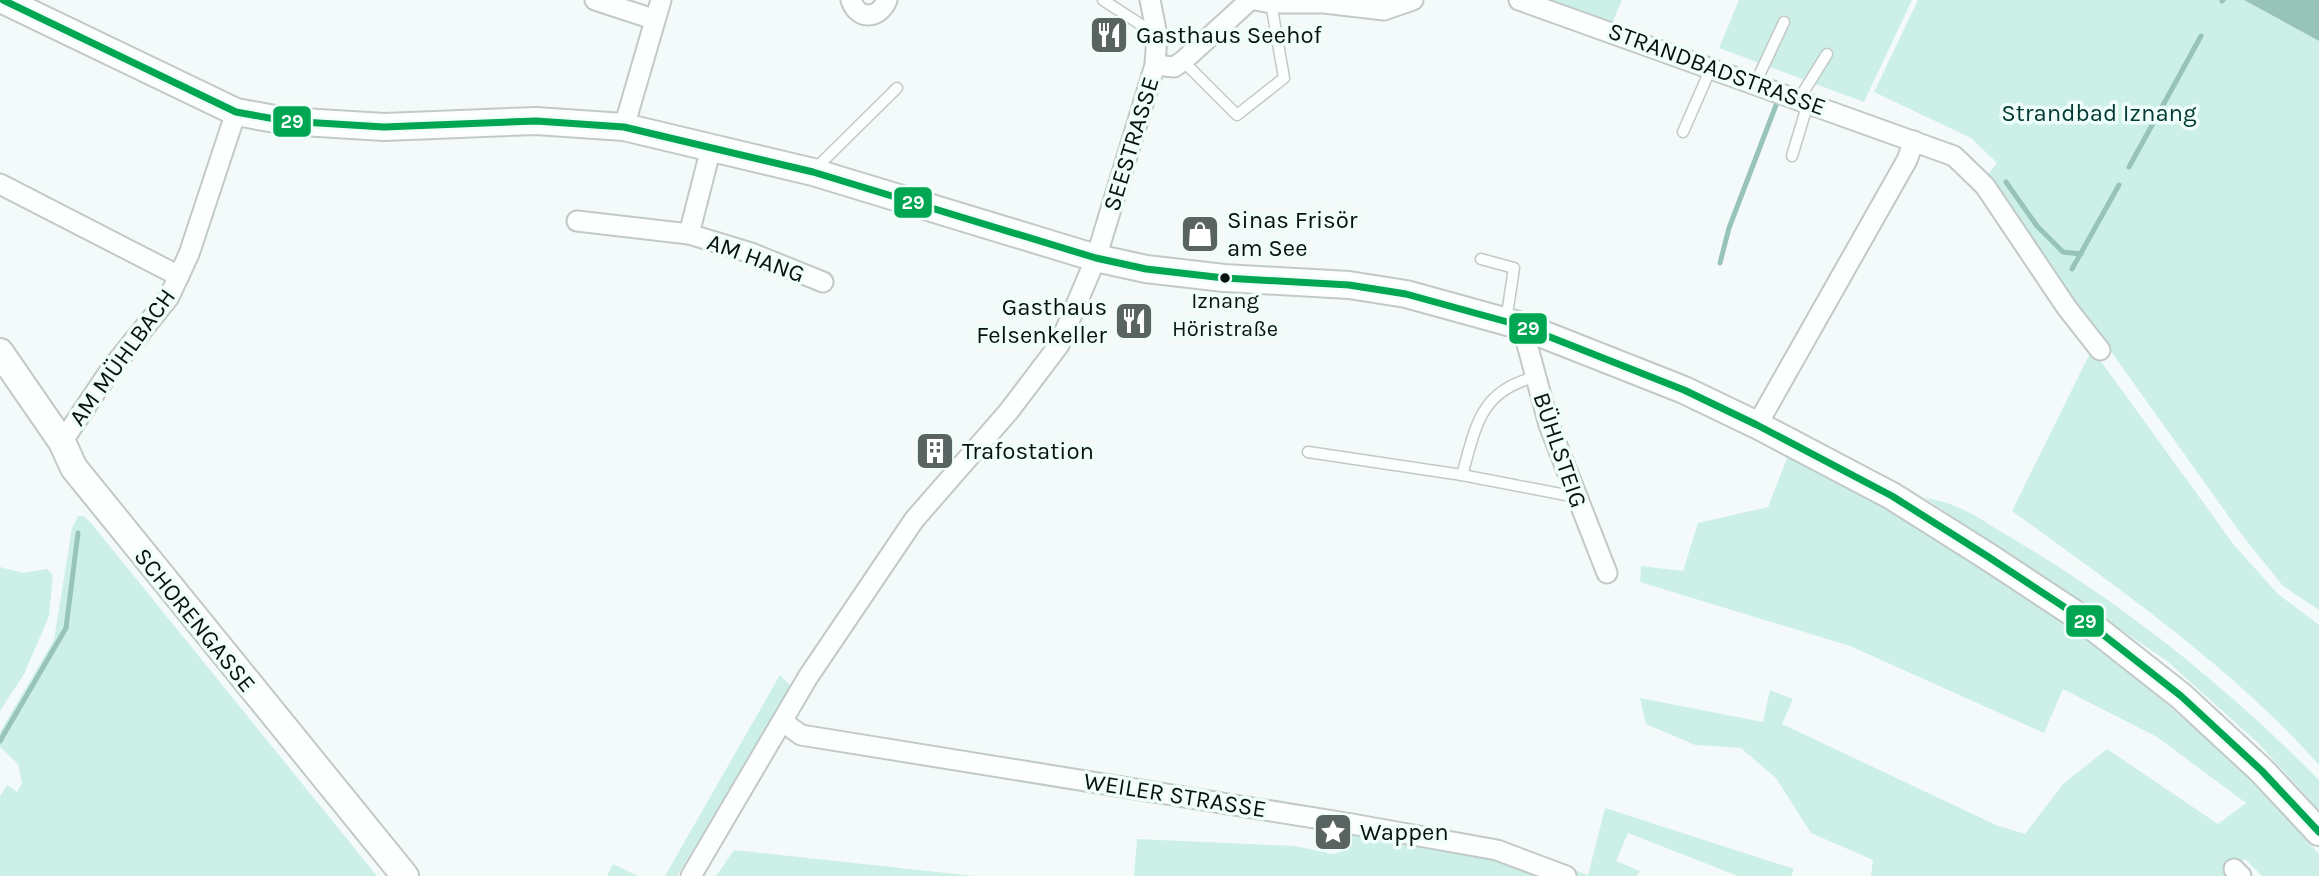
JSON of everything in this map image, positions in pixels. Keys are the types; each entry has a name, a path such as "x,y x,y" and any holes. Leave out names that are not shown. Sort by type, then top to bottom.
{"main road":[{"path":"4,0 236,112 286,121 384,127 536,121 624,127 813,172 1096,258 1146,269 1224,278 1360,287 1406,294 1514,323 1684,390 1892,496 2087,622 2181,696 2262,771 2319,832"},
{"name":"SCHORENGASSE","path":"0,352 62,442 82,478 405,876"}],"street":[{"path":"596,0 653,19"},
{"path":"624,127 653,19 661,0"},
{"path":"851,0 854,8 862,15 875,15 883,10 887,0"},
{"path":"1150,0 1157,35 1155,65"},
{"path":"1258,1 1298,1 1384,10 1413,0"},
{"name":"STRANDBADSTRASSE","path":"1520,0 1954,156 1972,172 2100,350"},
{"name":"SEESTRASSE","path":"1096,258 1155,65 1174,67 1258,1"},
{"name":"AM MÜHLBACH","path":"62,442 111,369 169,297 190,254 236,112"},
{"path":"1757,425 1907,160 1914,141"},
{"name":"AM HANG","path":"689,234 711,148"},
{"path":"0,184 179,276"},
{"name":"AM HANG","path":"577,221 689,234 751,253 823,282"},
{"path":"691,876 808,677 914,520 1009,411 1059,345 1096,258"},
{"name":"BÜHLSTEIG","path":"1514,323 1536,377 1576,498 1607,573"},
{"name":"WEILER STRASSE","path":"783,722 801,735 1497,850 1566,876"}],"lane":[{"path":"1103,0 1157,35"},
{"path":"1183,61 1237,116 1284,78 1258,1"},
{"path":"1755,84 1784,22"},
{"path":"1792,156 1804,101 1827,54"},
{"path":"1683,132 1711,67"},
{"path":"813,172 849,132 897,88"},
{"path":"1482,259 1514,268 1514,323"},
{"path":"1462,475 1474,431 1497,392 1516,381 1536,377"},
{"path":"1308,452 1462,475 1576,498"}],"green space":[{"path":"1546,0 1622,0 1612,23"},
{"path":"1739,0 1912,0 1864,102 1719,48"},
{"name":"Strandbad Iznang","path":"1918,0 2244,0 2319,41 2319,610 2283,586 2242,535 2105,343 2103,347 1988,174 1997,163 1971,138 1874,92"},
{"path":"2092,349 2234,545 2278,594 2319,625 2319,765 2249,694 2211,661 2133,599 2012,511"},
{"path":"1789,453 1862,494 2004,582 2139,681 2202,735 2263,793 2319,854 2319,876 2262,876 2245,859 2234,869 2235,876 1871,876 1873,860 1811,833 1776,778 1741,748 1695,745 1646,724 1640,698 1763,722 1770,690 1793,699 1782,724 1996,825 2025,834 2063,784 2107,749 2218,824 2246,803 2157,737 2063,689 2044,733 1850,646 1640,582 1641,566 1683,571 1698,523 1768,507"},
{"path":"1925,498 1972,514 2098,593 2175,650 2248,712 2319,780 2319,810 2258,743 2167,661"},
{"path":"78,516 84,516 91,523 377,876 0,876 0,796 7,785 17,792 22,783 18,764 0,747 0,732 54,640 72,528"},
{"path":"0,567 23,573 47,569 53,575 49,616 24,674 0,711"},
{"path":"780,675 792,687 677,876 665,876"},
{"path":"1605,808 1794,869 1791,876 1738,876 1628,833 1616,861 1640,871 1637,876 1134,876 1137,839 1295,846 1333,854 1344,851 1354,813 1503,844 1588,875"},
{"path":"734,850 974,876 716,876"},
{"path":"613,864 638,876 607,876"}],"shaded area":[{"path":"2244,0 2319,0 2319,41"}],"waterway":[{"path":"2129,167 2201,36"},
{"path":"1720,263 1729,228 1778,100"},
{"path":"2006,182 2037,226 2063,252 2081,254"},
{"path":"2072,269 2119,185"},
{"path":"0,741 66,628 78,533"}],"transit line":[{"name":"29","path":"3,0 236,112 286,121 384,127 536,121 624,127 813,172 1096,258 1146,269 1224,278 1349,285 1406,294 1522,326 1684,390 1757,425 1892,496 1987,556 2087,622 2181,696 2262,771 2319,832"}],"place":[{"name":"Gasthaus Seehof","path":"1109,35"},
{"name":"Sinas Frisör am See","path":"1200,234"},
{"name":"Iznang Höristraße","path":"1225,278"},
{"name":"Gasthaus Felsenkeller","path":"1134,321"},
{"name":"Trafostation","path":"935,451"},
{"name":"Wappen","path":"1333,832"}]}
